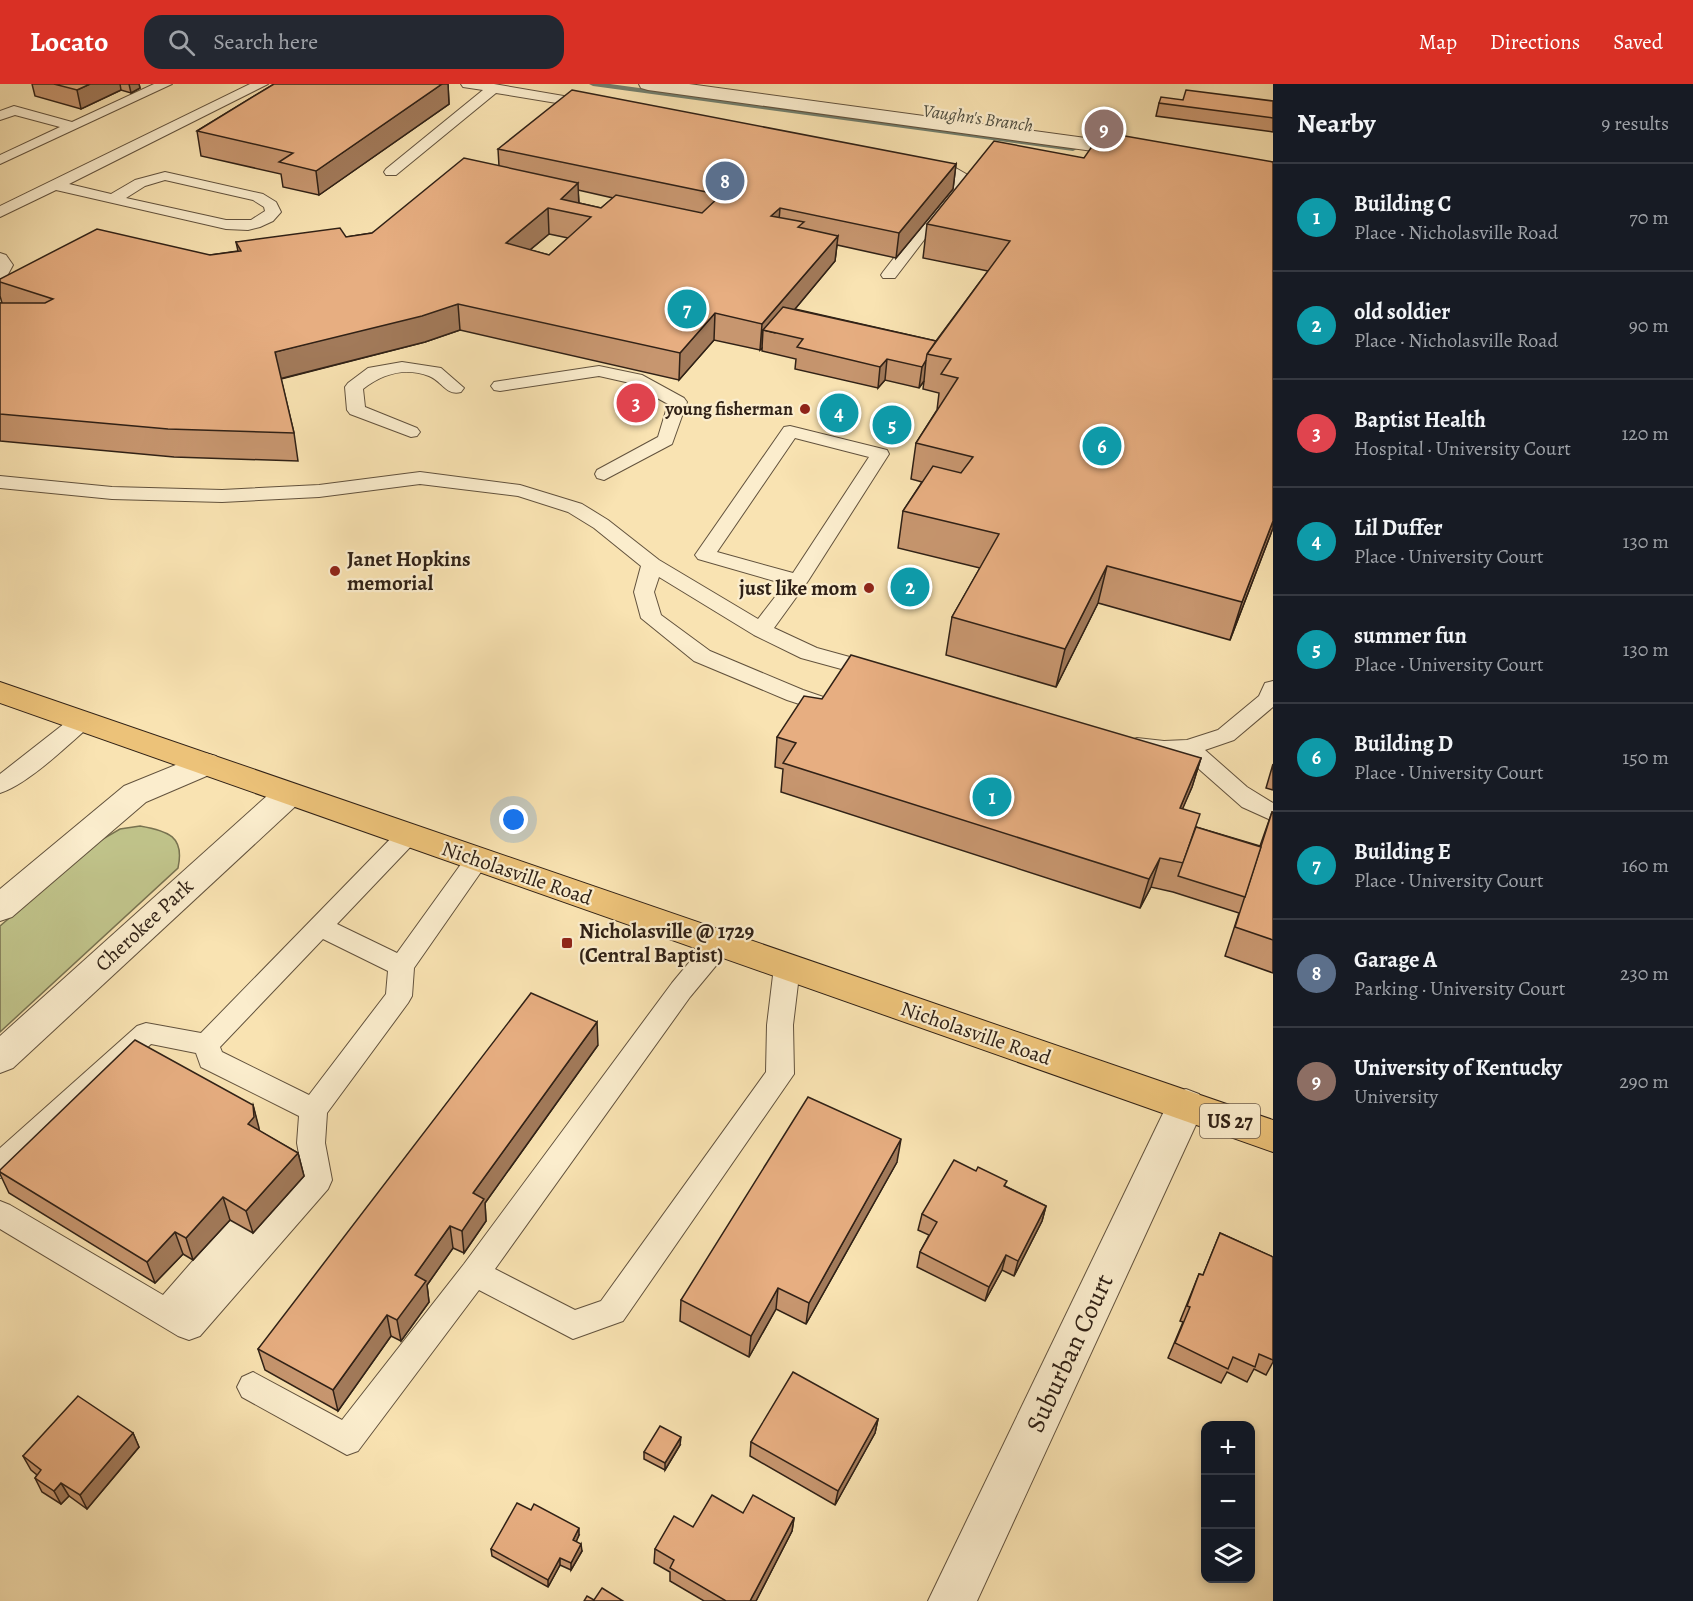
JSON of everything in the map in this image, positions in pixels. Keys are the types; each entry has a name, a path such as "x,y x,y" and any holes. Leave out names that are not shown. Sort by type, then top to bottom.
{"main road":[{"name":"Nicholasville Road","path":"0,692 1273,1136"}],"street":[{"path":"648,84 1153,153"},
{"path":"0,908 135,794 205,764"},
{"name":"Cherokee Park","path":"0,1058 290,794"},
{"name":"Suburban Court","path":"952,1601 1186,1105"}],"lane":[{"path":"0,160 165,84"},
{"path":"0,212 261,84"},
{"path":"468,84 602,107"},
{"path":"391,172 494,88"},
{"path":"0,116 14,110 72,126"},
{"path":"903,161 949,170 980,186"},
{"path":"54,185 113,199 219,224 242,226 261,222 273,212 271,205 258,197 165,176 140,183 113,199"},
{"path":"889,275 964,177"},
{"path":"0,258 5,265 0,275"},
{"path":"411,432 356,410 354,387 374,372 402,367 435,372 454,388"},
{"path":"500,386 599,371 636,379 678,402 666,440 604,474"},
{"path":"761,630 798,581 880,454 790,431 705,555 798,581"},
{"path":"0,482 112,493 222,496 319,491 420,478 520,491 575,508 601,524 652,564 761,630 810,653 901,679"},
{"path":"652,564 644,592 651,618 702,656 795,695 833,708"},
{"path":"1123,747 1164,749 1188,747 1226,735 1269,699 1273,688"},
{"path":"0,785 39,758 82,722"},
{"path":"1188,747 1222,778 1263,809 1273,813"},
{"path":"206,1045 408,835"},
{"path":"0,1214 189,1326 318,1180 311,1143 313,1110 399,996 401,966 478,859"},
{"path":"321,927 401,966"},
{"path":"253,1386 347,1440 475,1273 681,990 720,944"},
{"path":"475,1273 573,1325 612,1311 780,1074 780,1025 787,967"},
{"path":"0,1166 146,1033 206,1045"},
{"path":"206,1045 211,1059 313,1110"},
{"path":"290,1167 311,1143"},
{"path":"167,1313 241,1226"}],"green space":[{"path":"140,826 159,830 172,837 179,849 178,868 0,1032 0,926 101,840 120,829"}],"building":[{"path":"54,84 90,84 77,90"},
{"path":"274,84 442,84 316,171 279,162 293,153 197,131"},
{"path":"572,90 956,164 899,233 780,208 771,216 804,222 798,227 838,236 762,324 715,313 680,353 458,304 422,316 275,352 294,433 168,429 0,414 0,303 45,303 53,299 0,282 0,279 97,229 210,255 241,251 236,242 340,228 346,237 372,233 464,158 578,183 561,199 601,208 616,195 702,213 721,195 498,149","holes":["548,208 591,217 549,255 506,243"]},
{"path":"1186,90 1273,101 1273,118 1159,103 1161,97 1183,100"},
{"path":"1102,132 1273,162 1273,521 1242,602 1107,566 1065,649 952,617 999,534 903,511 933,466 961,473 973,457 916,443 958,378 941,374 951,359 927,354 1010,241 927,224 994,141 1084,158"},
{"path":"783,307 936,341 922,367 887,359 880,367 797,347 803,339 763,330"},
{"path":"851,655 1201,758 1180,808 1200,814 1183,863 1160,858 1149,879 783,763 796,743 777,737 804,696 822,699"},
{"path":"1273,812 1273,940 1235,927"},
{"path":"1196,827 1261,847 1245,897 1178,876"},
{"path":"531,993 597,1022 473,1193 484,1199 462,1231 450,1226 415,1275 426,1281 397,1320 387,1315 333,1390 258,1349"},
{"path":"135,1040 253,1105 254,1117 248,1124 298,1153 246,1211 223,1197 186,1238 175,1232 147,1262 0,1172"},
{"path":"808,1097 901,1139 809,1303 778,1288 751,1336 681,1300"},
{"path":"954,1160 976,1171 978,1167 1007,1181 1004,1186 1046,1206 1018,1261 1006,1255 989,1287 920,1252 937,1222 922,1214"},
{"path":"1220,1233 1273,1257 1273,1360 1259,1354 1255,1367 1233,1357 1228,1369 1175,1343 1190,1307 1187,1306 1199,1274 1203,1275"},
{"path":"793,1372 878,1419 838,1491 751,1442"},
{"path":"78,1396 133,1433 80,1495 61,1483 54,1491 35,1478 41,1470 23,1456"},
{"path":"660,1426 681,1437 665,1463 644,1452"},
{"path":"712,1495 743,1513 753,1495 794,1518 750,1601 726,1601 670,1568 674,1560 655,1549 674,1516 693,1527"},
{"path":"517,1503 531,1510 534,1504 579,1528 573,1540 581,1544 571,1563 560,1558 548,1580 491,1549"},
{"path":"602,1588 623,1601 584,1601 587,1596 594,1600"}],"waterway":[{"name":"Vaughn's Branch","path":"593,84 1073,149"}],"place":[{"name":"University of Kentucky","path":"1104,129"},
{"name":"Garage A","path":"725,181"},
{"name":"Building E","path":"687,309"},
{"name":"Baptist Health","path":"636,403"},
{"name":"young fisherman","path":"805,409"},
{"name":"Lil Duffer","path":"839,413"},
{"name":"summer fun","path":"892,425"},
{"name":"Building D","path":"1102,446"},
{"name":"Janet Hopkins memorial","path":"335,571"},
{"name":"old soldier","path":"910,587"},
{"name":"just like mom","path":"869,588"},
{"name":"Building C","path":"992,797"},
{"name":"Nicholasville @ 1729 (Central Baptist)","path":"567,943"}]}
